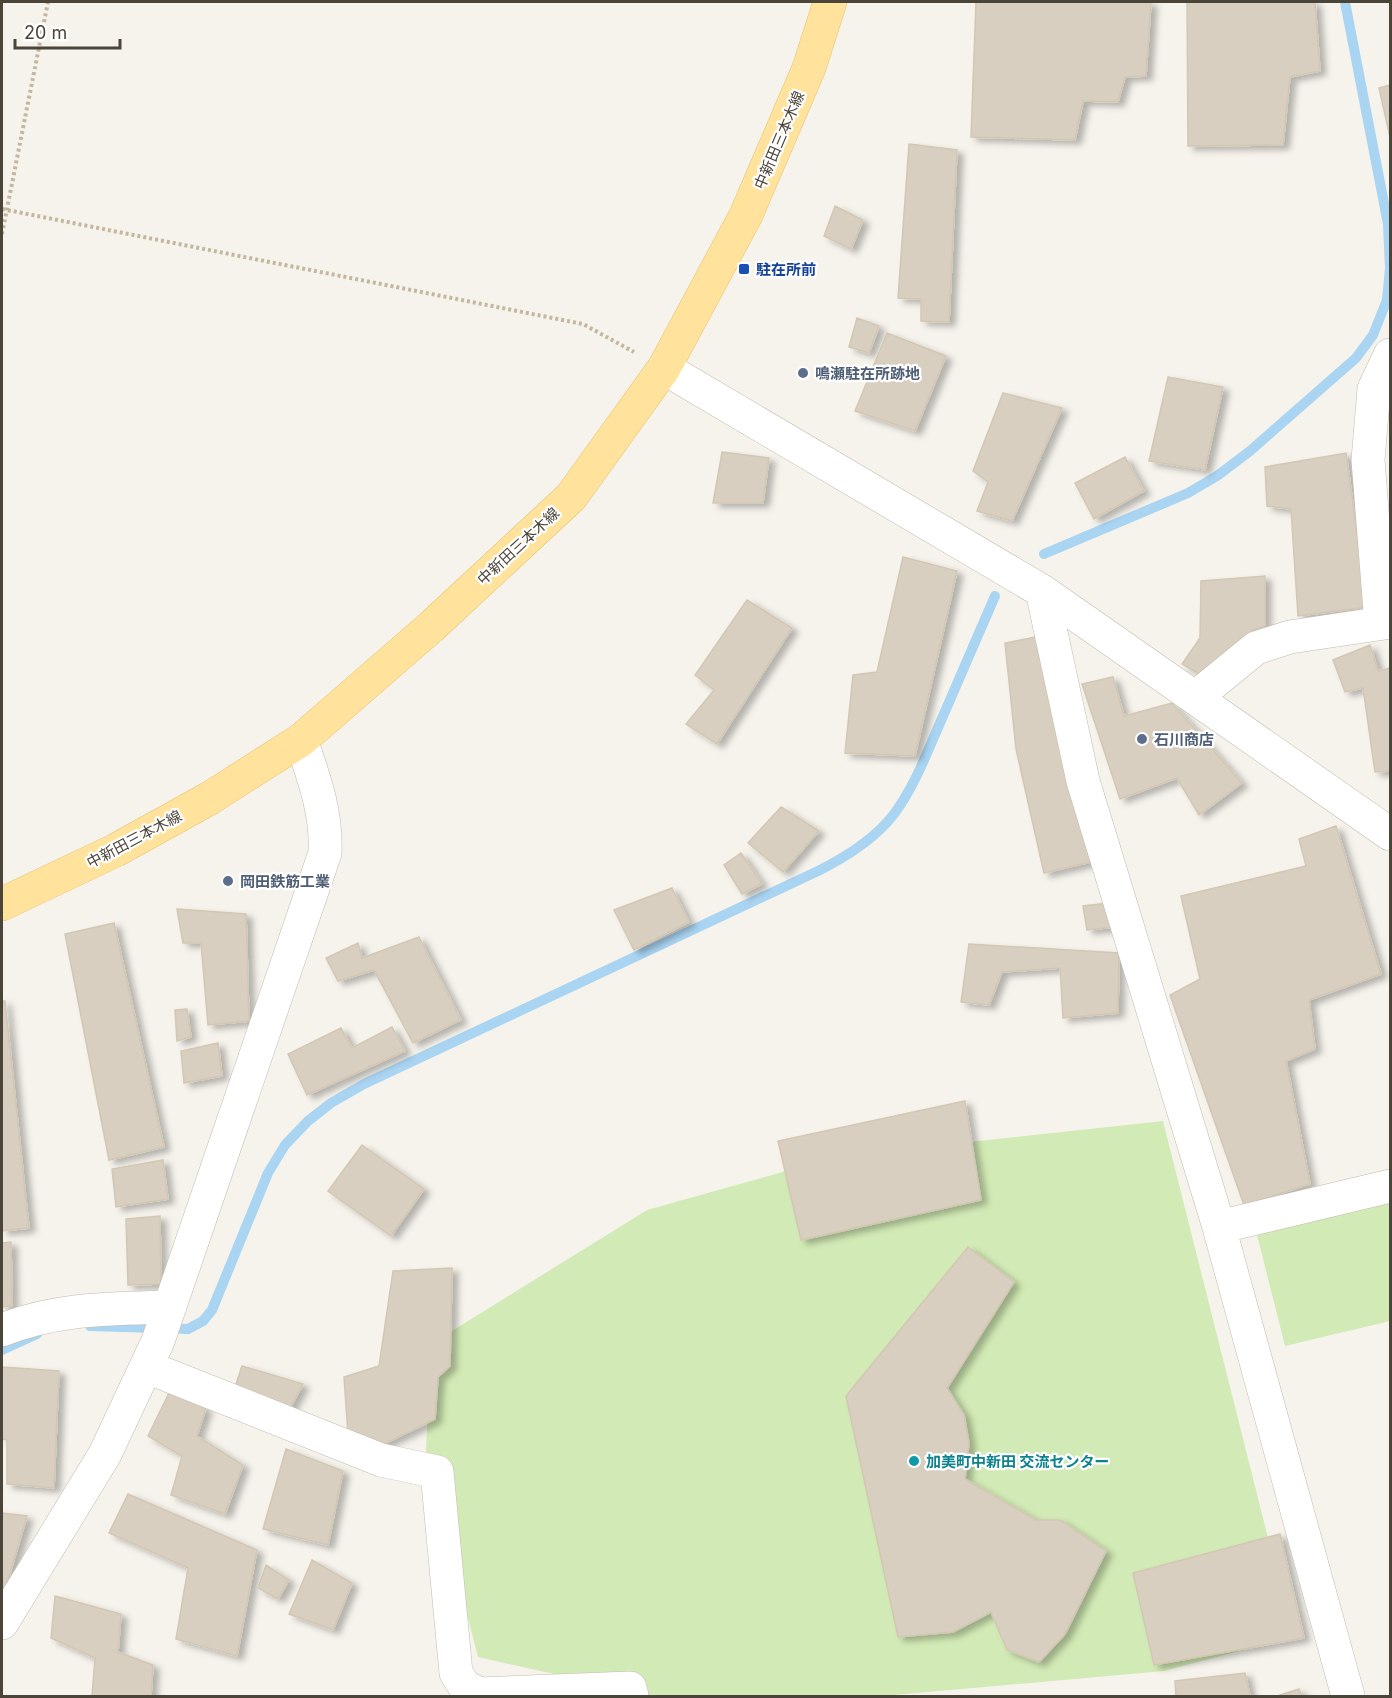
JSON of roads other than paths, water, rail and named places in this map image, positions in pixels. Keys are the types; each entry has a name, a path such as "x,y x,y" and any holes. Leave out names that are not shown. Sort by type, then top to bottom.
{"main road":[{"name":"中新田三本木線","path":"2,904 116,850 210,798 301,740 431,627 571,497 664,368 746,215 809,68 830,2"}],"street":[{"path":"1196,697 1256,648 1290,637 1386,623 1368,460 1374,389 1390,355"},
{"path":"664,368 1042,591 1390,834"},
{"path":"1042,591 1083,781 1219,1227 1348,1696"},
{"path":"2,1623 105,1454 160,1334 325,853 326,829 320,797 301,740"},
{"path":"1219,1227 1390,1186"},
{"path":"2,1330 32,1318 67,1311 160,1334 381,1460 437,1472 456,1673 465,1687 480,1694 630,1688 632,1696"}],"waterway":[{"path":"1044,554 1188,493 1217,476 1250,451 1356,358 1373,335 1387,300 1390,268 1388,224 1345,2"},
{"path":"90,1326 188,1329 203,1321 212,1310 268,1173 285,1145 308,1121 331,1103 364,1084 818,871 869,839 894,814 914,781 995,596"},
{"path":"2,1350 37,1334"}],"place":[{"name":"駐在所前","path":"744,269"},
{"name":"鳴瀬駐在所跡地","path":"803,373"},
{"name":"石川商店","path":"1142,739"},
{"name":"岡田鉄筋工業","path":"228,881"},
{"name":"加美町中新田 交流センター","path":"914,1461"}]}
